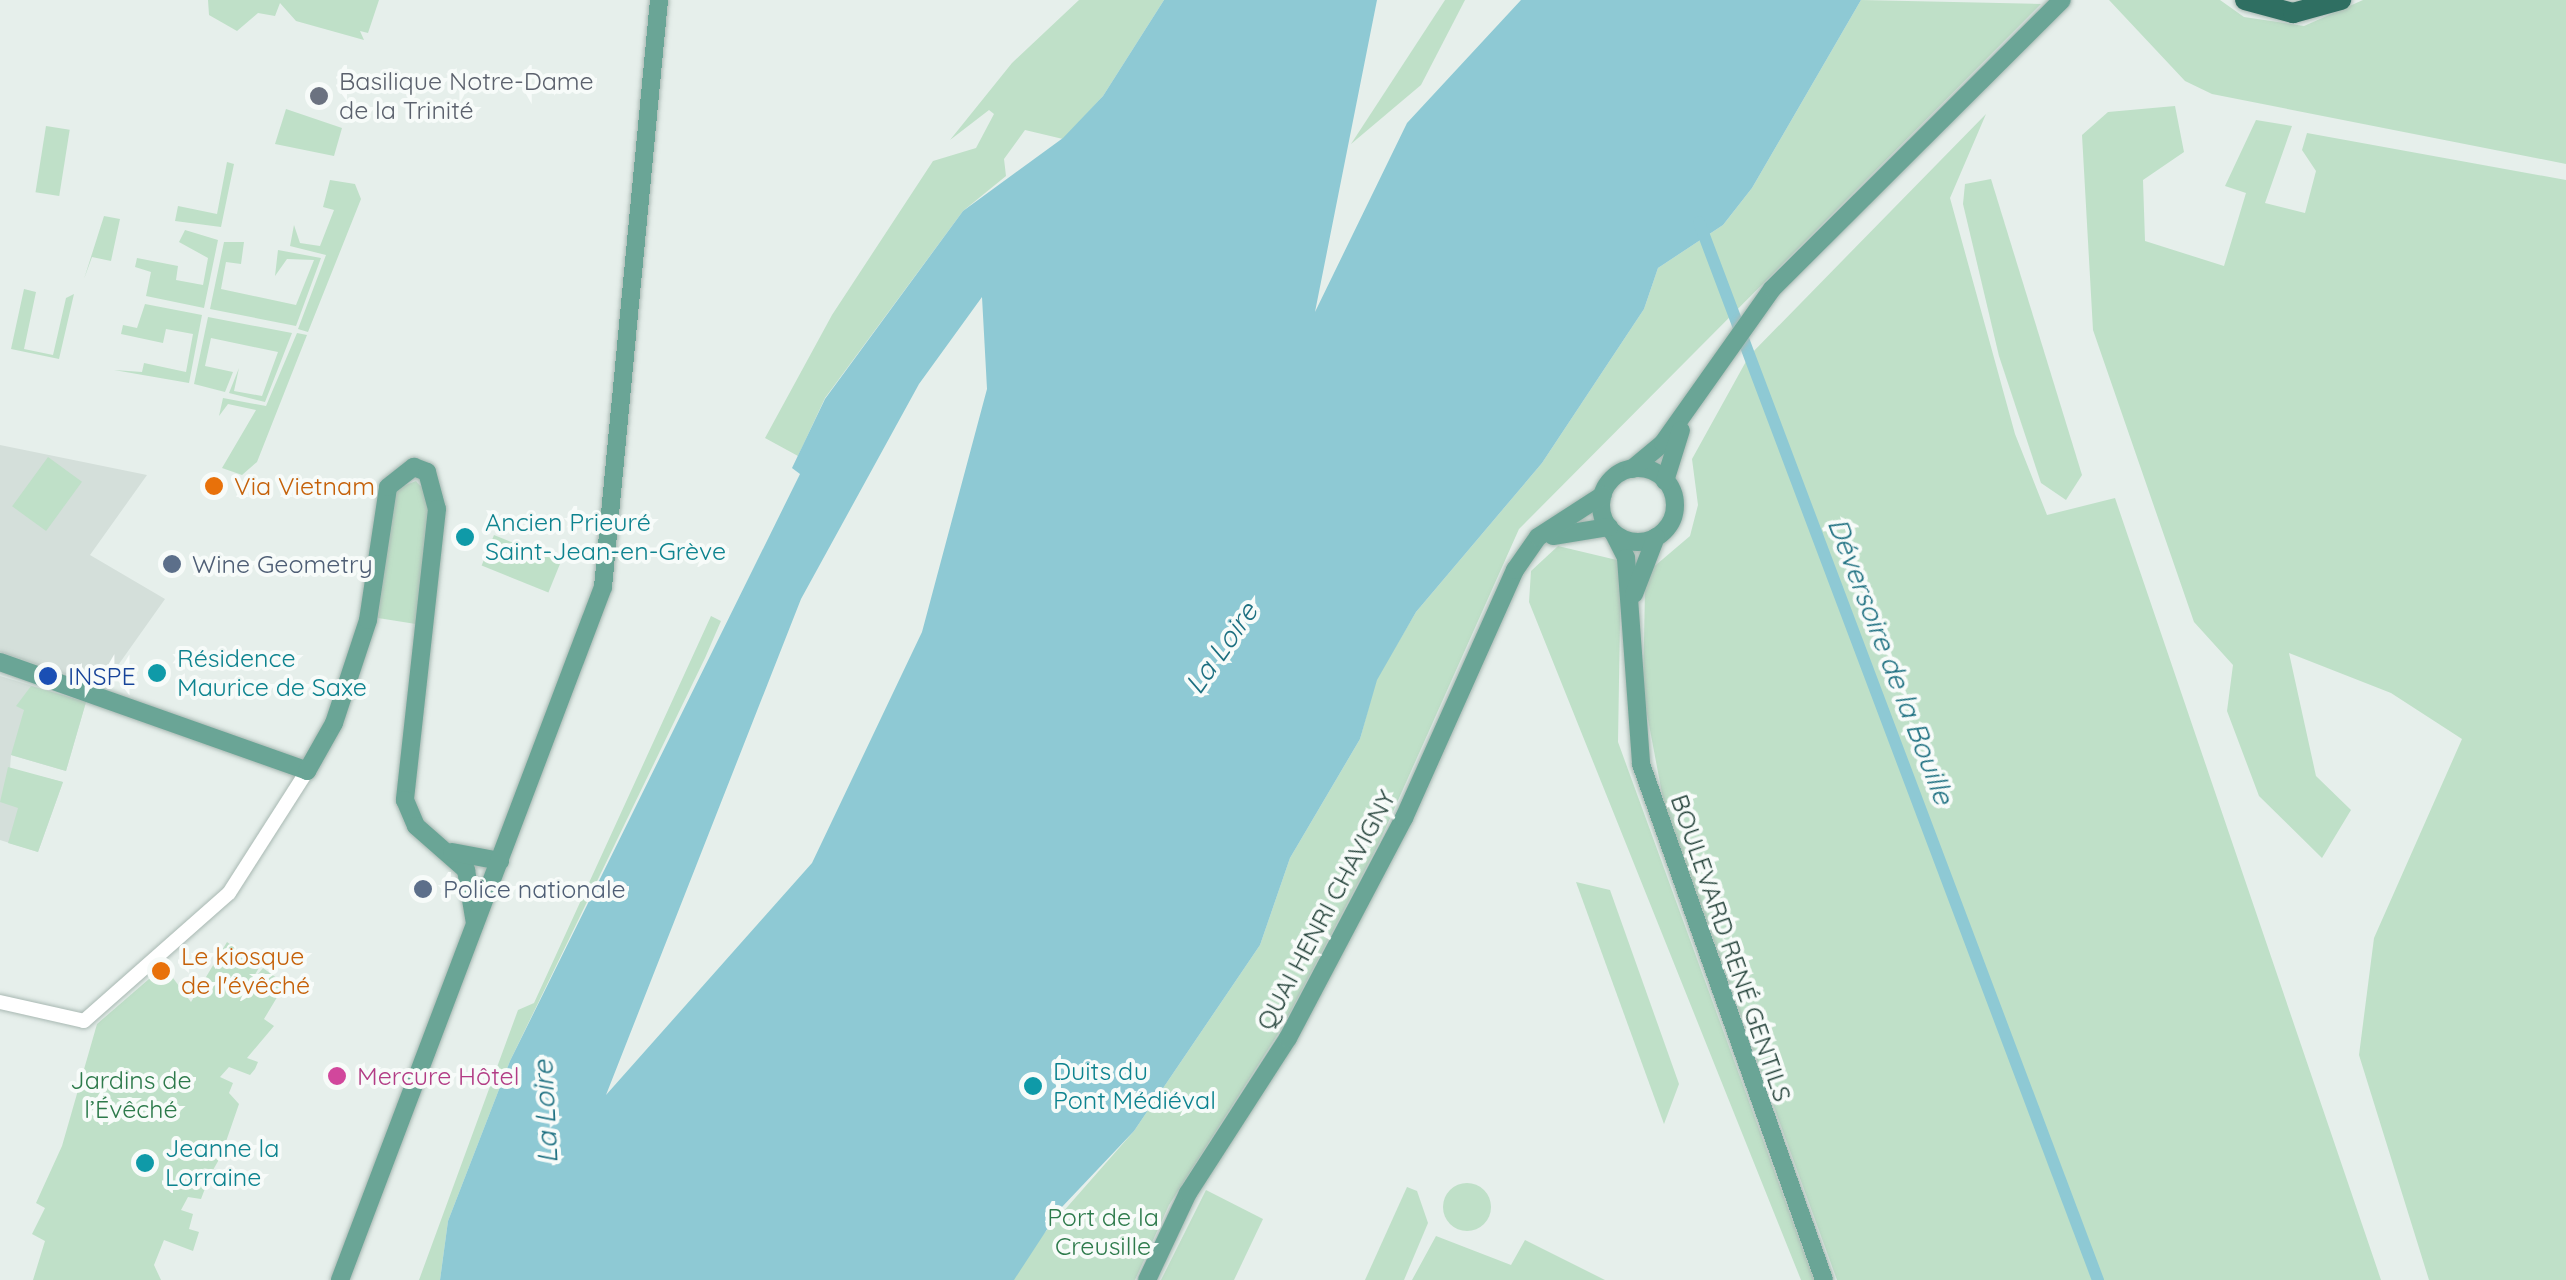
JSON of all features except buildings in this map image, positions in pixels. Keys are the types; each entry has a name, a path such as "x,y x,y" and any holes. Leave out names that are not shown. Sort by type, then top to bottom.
{"highway":[{"path":"2244,0 2293,13 2341,0"},
{"path":"2278,0 2308,0"}],"main road":[{"path":"340,1280 603,587 659,0"},
{"path":"2022,46 2062,0"},
{"path":"1527,551 1654,454 1772,289 2022,46 2076,0"},
{"path":"1527,551 1568,531 1611,530 1634,542 1656,537 1673,516 1666,480 1706,380"},
{"path":"0,662 307,772 334,723 368,620 388,487 414,467 426,472 437,509 405,800 416,826 449,850 470,880 475,926"},
{"path":"1632,469 1666,480"},
{"path":"1603,495 1611,530"},
{"name":"BOULEVARD RENÉ GENTILS","path":"1611,530 1626,558 1641,764 1663,842 1824,1280"},
{"name":"BOULEVARD RENÉ GENTILS","path":"1628,624 1640,568 1656,537"},
{"name":"QUAI HENRI CHAVIGNY","path":"1148,1280 1188,1193 1304,1010 1426,774 1527,551"},
{"path":"449,850 500,861"}],"street":[{"path":"0,1002 84,1021 229,892 307,772"}],"shaded area":[{"path":"0,445 147,475 90,555 165,599 109,678 92,683 0,652"},
{"path":"0,676 86,702 66,771 11,755 10,769 63,782 38,852 0,840"}],"green space":[{"path":"208,0 379,0 368,33 360,31 364,40 296,21 280,3 275,16 258,13 237,31 209,15"},
{"path":"1079,0 1164,0 1103,96 1063,139 1025,130 1004,159 1006,176 963,211 825,398 798,456 765,438 832,315 933,161 976,148 994,114 989,110 950,140 1012,63"},
{"path":"1445,0 1465,0 1421,85 1351,144"},
{"name":"Port de la Creusille","path":"1861,0 2041,4 1519,529 1379,843 1283,1026 1169,1205 1135,1280 1003,1280 1134,1131 1260,945 1290,858 1360,739 1376,680 1416,612 1542,463 1644,309 1658,268 1723,225 1752,188"},
{"path":"2109,0 2220,0 2244,17 2304,26 2363,0 2566,0 2566,164 2212,94 2185,81"},
{"path":"2175,106 2184,152 2143,180 2145,241 2224,266 2246,193 2225,186 2256,120 2292,126 2265,203 2305,213 2316,171 2302,150 2307,133 2566,180 2566,1280 2429,1280 2359,1055 2374,938 2462,739 2391,693 2289,653 2316,776 2351,810 2322,858 2259,796 2227,711 2233,665 2194,622 2093,330 2082,135 2108,112"},
{"path":"286,109 342,128 334,156 275,144"},
{"path":"1986,114 1950,198 2015,434 2047,515 2115,498 2381,1280 1837,1280 1664,804 1643,693 1645,588 1650,570 1690,536 1698,505 1692,459 1749,356"},
{"path":"46,126 70,130 59,196 36,192"},
{"path":"227,162 234,164 221,227 175,221 178,206 217,214"},
{"path":"1991,179 2082,475 2066,500 2041,483 1999,356 1963,204 1965,184"},
{"path":"330,180 355,184 361,199 308,332 298,329 326,255 290,246 294,225 300,243 320,246 334,210 323,207"},
{"path":"104,216 120,219 111,261 92,257 84,279"},
{"path":"185,230 218,240 204,308 146,296 151,272 135,267 137,258 178,266 176,280 203,285 208,258 179,242"},
{"path":"224,242 244,242 241,264 226,262 221,289 296,305 314,260 287,259 275,276 278,250 321,258 296,326 210,309"},
{"path":"24,289 36,292 24,349 53,355 66,298 74,294 59,359 11,349"},
{"path":"145,304 202,315 189,383 114,370 142,372 144,363 186,372 193,334 166,329 163,343 121,334 123,325 137,328"},
{"path":"208,317 292,333 265,402 229,393 239,368 234,391 262,396 278,352 211,338 205,366 233,372 225,392 194,384"},
{"path":"297,333 307,335 257,462 242,475 222,468 256,410 228,404 219,416 223,398 266,406"},
{"path":"48,457 82,482 46,531 12,506"},
{"path":"416,481 432,499 422,625 378,618 393,490"},
{"path":"494,535 561,562 548,593 482,566"},
{"path":"1558,546 1621,561 1618,742 1814,1280 1801,1280 1529,602 1531,571"},
{"path":"711,616 721,621 705,658 510,1061 448,1221 440,1280 419,1280 518,1010 534,1003"},
{"path":"31,686 86,702 66,771 11,755 24,710 16,706"},
{"path":"8,767 63,782 38,852 8,843 18,808 0,802"},
{"path":"1576,882 1610,890 1679,1084 1664,1124"},
{"name":"Jardins de l’Évêché","path":"227,942 260,966 249,985 263,968 285,984 264,1019 274,1026 247,1058 258,1062 255,1069 250,1075 229,1067 220,1077 233,1083 229,1093 239,1104 221,1156 213,1170 203,1168 211,1173 201,1199 188,1197 181,1210 193,1214 189,1229 199,1232 193,1251 164,1240 154,1265 161,1280 33,1280 45,1241 32,1234 45,1208 36,1203 62,1146 97,1024 164,966 191,1002"},
{"path":"1467,1183 1484,1190 1491,1207 1484,1224 1467,1231 1450,1224 1443,1207 1450,1190"},
{"path":"1407,1187 1417,1191 1428,1223 1404,1280 1365,1280"},
{"path":"1206,1190 1263,1219 1234,1280 1161,1280"},
{"path":"1436,1236 1511,1265 1525,1240 1605,1280 1412,1280"}],"water":[{"name":"La Loire","path":"1164,0 1377,0 1315,312 1407,123 1521,0 1861,0 1752,188 1723,225 1658,268 1644,309 1542,463 1416,612 1377,680 1360,739 1290,858 1260,945 1134,1131 1061,1208 1014,1280 440,1280 448,1221 510,1061 800,474 792,468 825,399 963,211 1063,138 1103,96","holes":["982,297 987,389 922,632 812,863 606,1095 801,599 919,384"]}],"waterway":[{"name":"Déversoire de la Bouille","path":"1699,222 2098,1280"}],"place":[{"name":"Basilique Notre-Dame de la Trinité","path":"319,96"},
{"name":"Via Vietnam","path":"214,486"},
{"name":"Ancien Prieuré Saint-Jean-en-Grève","path":"465,537"},
{"name":"Wine Geometry","path":"172,564"},
{"name":"Résidence Maurice de Saxe","path":"157,673"},
{"name":"INSPE","path":"48,676"},
{"name":"Police nationale","path":"423,889"},
{"name":"Le kiosque de l'évêché","path":"161,971"},
{"name":"Mercure Hôtel","path":"337,1076"},
{"name":"Duits du Pont Médiéval","path":"1033,1086"},
{"name":"Jeanne la Lorraine","path":"145,1163"}]}
